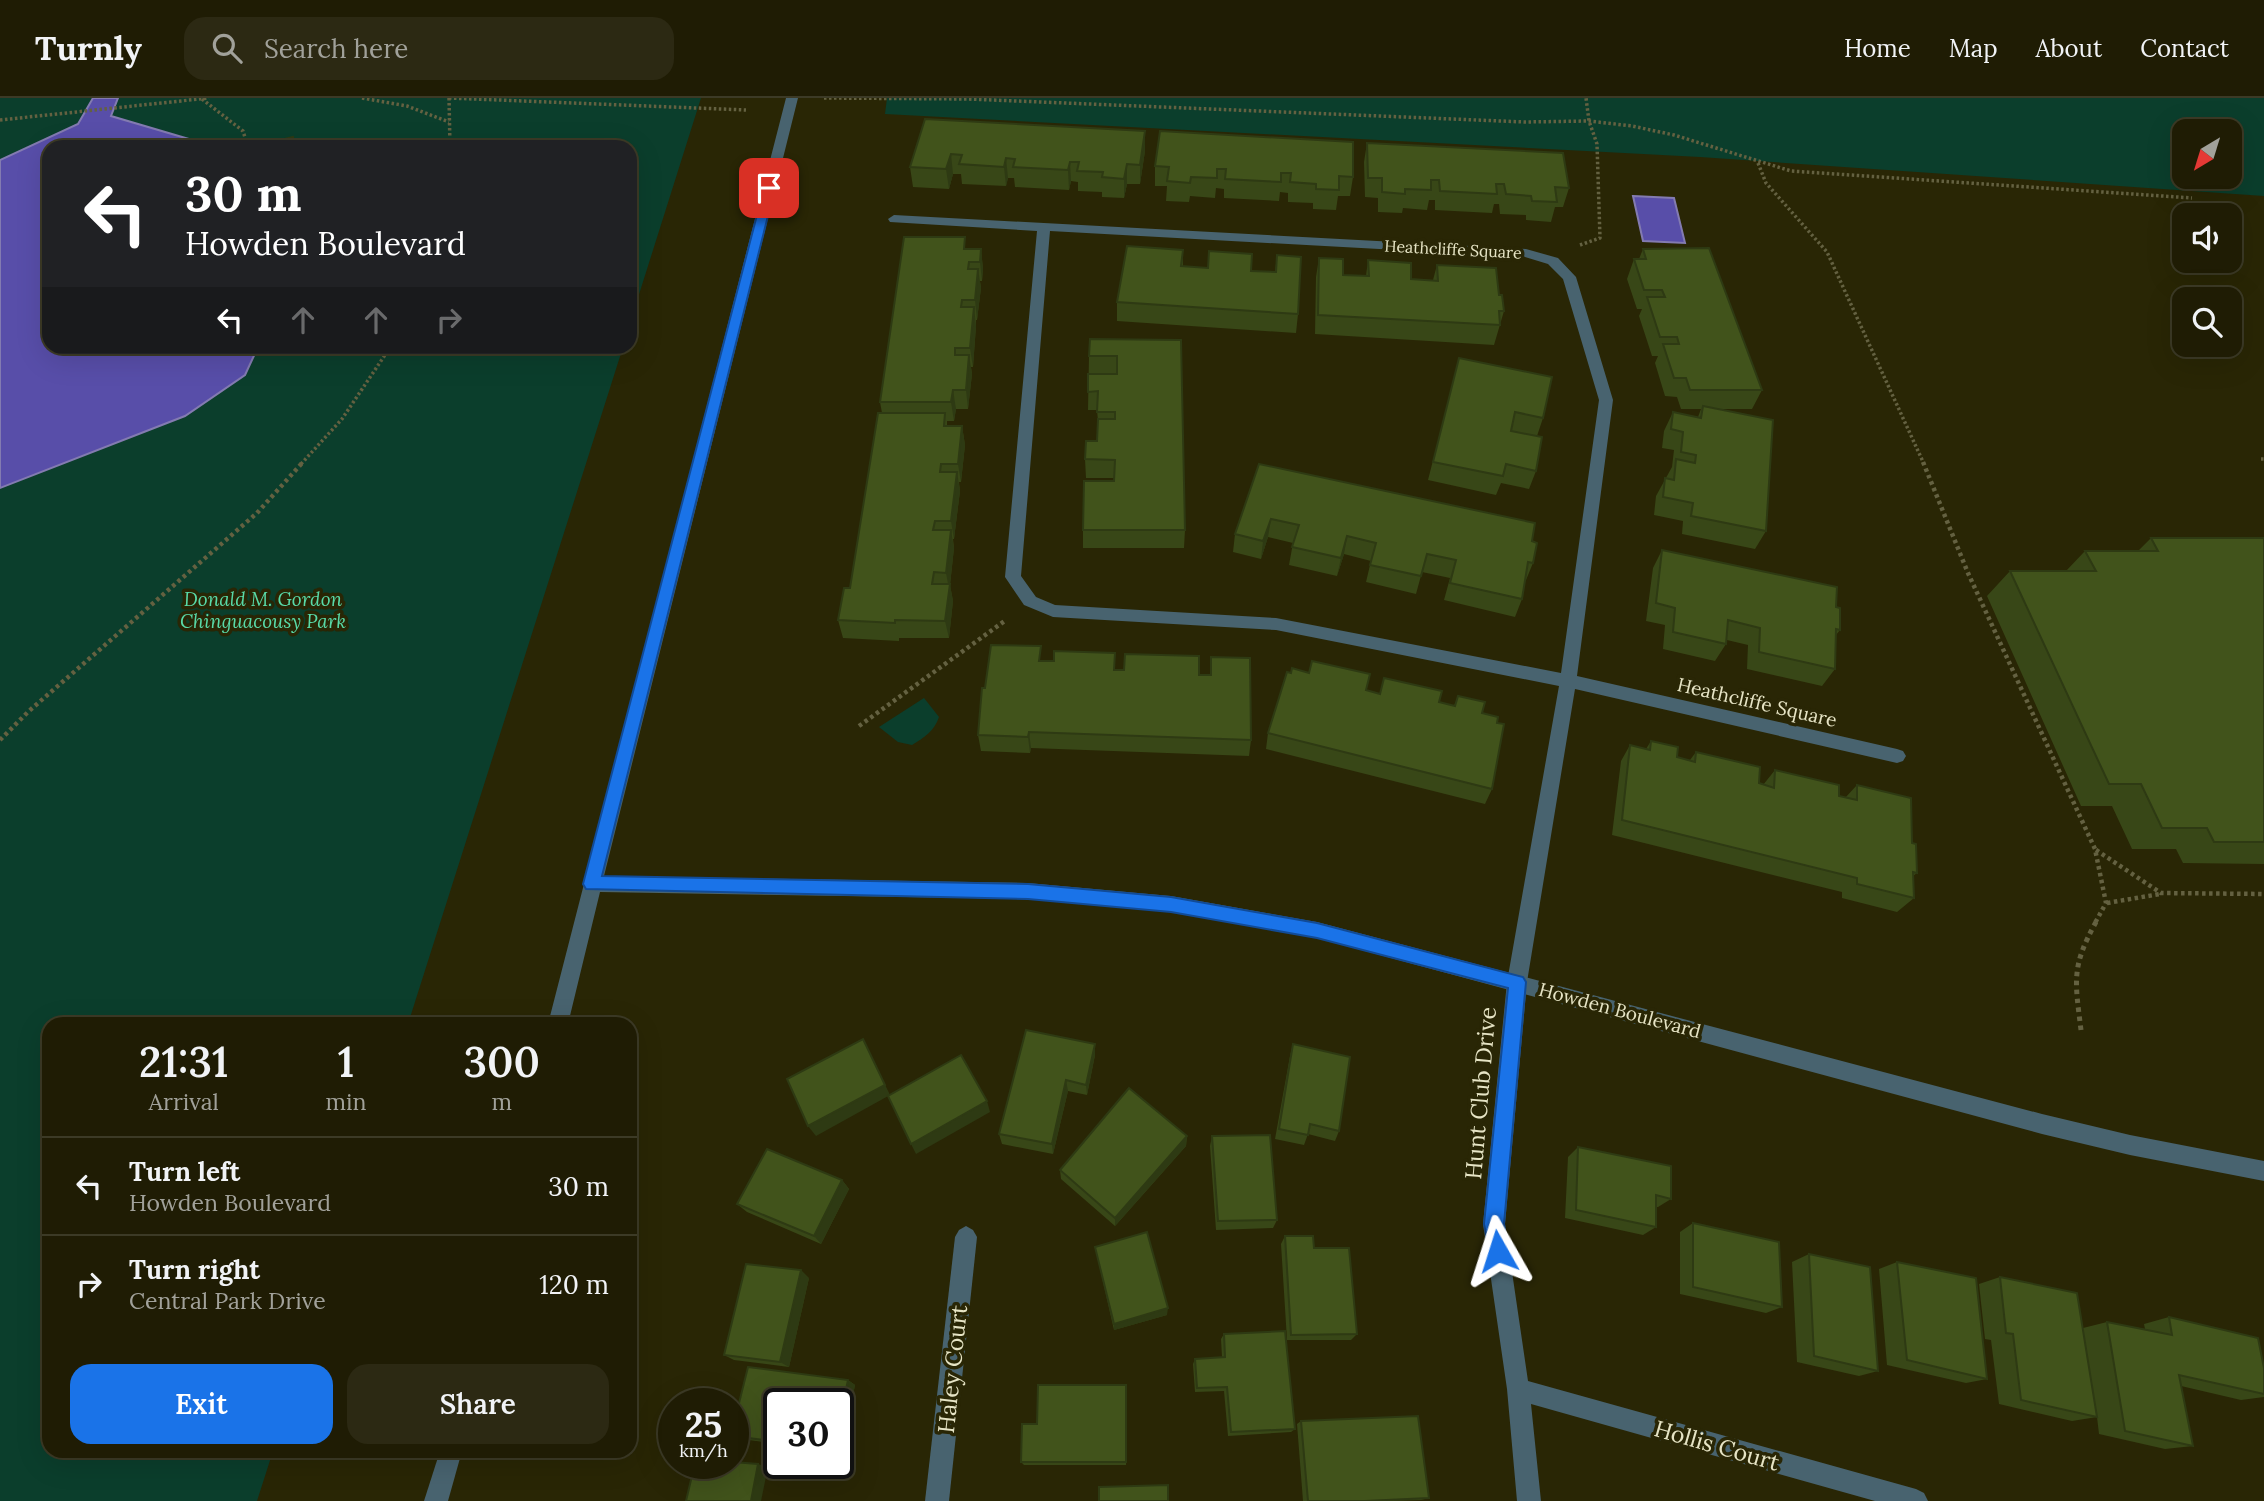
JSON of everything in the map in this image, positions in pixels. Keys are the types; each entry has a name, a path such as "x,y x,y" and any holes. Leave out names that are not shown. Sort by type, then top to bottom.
{"street":[{"path":"560,1017 792,98"},
{"name":"Heathcliffe Square","path":"894,219 1526,253 1553,261 1569,277 1606,400 1567,681 1517,982"},
{"path":"1030,601 1013,577 1044,226"},
{"name":"Heathcliffe Square","path":"1030,601 1053,611 1276,624 1567,681 1897,756"},
{"name":"Howden Boulevard","path":"592,884 1028,891 1171,904 1317,930 2042,1124 2130,1145 2264,1171"},
{"name":"Hunt Club Drive","path":"1517,982 1494,1224 1518,1389 1530,1501"},
{"name":"Haley Court","path":"937,1501 966,1237"},
{"name":"Hollis Court","path":"1518,1389 1916,1501"},
{"path":"436,1501 449,1458"}],"path":[{"path":"201,98 243,131 246,140"},
{"path":"0,120 209,98"},
{"path":"362,98 407,106 449,122"},
{"path":"450,140 449,98 746,110"},
{"path":"824,98 968,99 1525,122 1589,121 1674,135 1791,171 2192,198"},
{"path":"1542,257 1600,238 1597,144 1589,121 1586,98"},
{"path":"1758,162 1766,183 1828,252 1916,444 1968,573 2095,849 2106,902 2080,950 2075,982 2081,1030"},
{"path":"0,740 29,711 257,513 342,419 386,354"},
{"path":"859,726 1030,601"},
{"path":"2095,849 2161,893"},
{"path":"2106,902 2161,893 2264,894"}],"green space":[{"name":"Donald M. Gordon Chinguacousy Park","path":"0,98 701,98 637,301 637,140 42,140 42,354 621,354 410,1017 42,1017 42,1458 271,1458 257,1501 0,1501"},
{"path":"887,98 2264,98 2264,196 1700,157 885,114"},
{"path":"924,698 939,717 932,730 917,742 912,745 898,742 879,727"}],"shaded area":[{"path":"93,98 118,98 111,116 192,140 43,140 78,124"},
{"path":"42,141 42,354 255,354 245,375 185,416 0,488 0,160"},
{"path":"1633,196 1674,198 1685,243 1643,241"}],"building":[{"path":"925,119 1145,131 1140,165 1127,164 1124,179 1102,177 1103,172 1077,171 1079,162 1070,162 1068,170 1013,167 1015,159 1006,158 1004,167 959,164 962,155 951,154 946,169 910,167"},
{"path":"1160,131 1353,142 1353,177 1339,176 1339,190 1316,189 1316,184 1290,182 1291,173 1281,173 1281,182 1225,179 1226,169 1217,169 1217,178 1191,177 1190,183 1167,181 1169,167 1155,166"},
{"path":"1367,143 1563,153 1569,188 1555,187 1557,202 1532,201 1531,196 1506,194 1504,184 1496,184 1497,194 1440,191 1439,180 1431,180 1431,190 1405,189 1405,194 1382,192 1382,178 1368,178"},
{"path":"904,237 965,237 964,249 981,249 980,262 969,262 968,269 978,269 975,300 962,300 961,307 974,307 970,348 955,348 955,355 969,355 966,390 953,390 951,402 880,402"},
{"path":"1127,246 1183,250 1181,266 1208,268 1209,251 1252,254 1251,271 1276,272 1277,255 1301,257 1298,314 1117,302"},
{"path":"1709,248 1762,390 1690,390 1686,378 1674,378 1663,344 1679,344 1677,337 1660,337 1647,297 1665,297 1662,290 1644,290 1634,259 1646,259 1643,249"},
{"path":"1319,258 1343,259 1343,275 1369,276 1368,260 1411,263 1411,279 1438,281 1437,265 1496,268 1504,311 1499,311 1500,325 1318,315"},
{"path":"1090,339 1181,340 1185,530 1083,530 1084,481 1114,481 1115,460 1085,459 1086,441 1097,441 1098,419 1115,419 1115,412 1097,412 1098,391 1088,392 1088,374 1117,374 1117,356 1089,356"},
{"path":"1459,358 1552,377 1543,418 1515,412 1511,431 1542,437 1536,471 1506,464 1503,476 1433,462"},
{"path":"1703,406 1773,420 1766,531 1691,516 1693,503 1663,497 1665,478 1674,480 1676,459 1695,463 1696,455 1681,452 1683,432 1671,429 1673,412 1701,418"},
{"path":"878,413 945,413 944,426 962,426 958,464 941,464 940,472 957,472 951,521 935,521 933,530 951,530 946,573 934,572 932,584 950,584 945,621 895,620 895,623 838,620 844,588 850,588"},
{"path":"1259,464 1535,523 1532,541 1537,543 1533,563 1528,562 1522,599 1450,583 1456,560 1427,554 1421,576 1370,565 1376,543 1347,536 1341,558 1292,547 1299,525 1271,519 1263,541 1235,534"},
{"path":"2151,538 2264,538 2264,842 2214,842 2207,828 2162,828 2141,784 2109,784 2010,571 2096,571 2085,551 2158,551"},
{"path":"1662,550 1837,587 1836,607 1840,608 1840,630 1836,629 1835,669 1759,652 1760,628 1728,620 1726,644 1673,632 1675,608 1656,603"},
{"path":"991,645 1041,646 1039,661 1054,661 1054,651 1115,653 1114,670 1124,670 1125,654 1199,656 1199,675 1211,675 1211,657 1250,658 1251,740 1029,732 1028,737 978,735 982,688 985,688"},
{"path":"1312,661 1370,674 1366,690 1380,694 1384,678 1442,691 1439,702 1455,706 1458,696 1485,702 1482,713 1498,717 1497,723 1504,724 1492,789 1268,733 1287,672 1291,673 1292,668 1309,673"},
{"path":"1651,741 1678,747 1677,757 1695,762 1696,752 1760,767 1759,783 1774,788 1775,770 1839,785 1839,796 1857,800 1857,785 1911,798 1912,843 1916,844 1917,873 1913,872 1914,898 1857,884 1857,878 1622,820 1630,745 1650,750"},
{"path":"1026,1030 1095,1044 1086,1085 1066,1080 1052,1144 999,1134"},
{"path":"863,1039 885,1085 808,1126 787,1079"},
{"path":"1293,1044 1350,1057 1339,1131 1310,1124 1308,1135 1279,1129"},
{"path":"961,1055 987,1101 911,1144 888,1096"},
{"path":"1129,1088 1187,1136 1115,1218 1060,1170"},
{"path":"1270,1135 1277,1220 1218,1221 1212,1136"},
{"path":"1578,1147 1671,1166 1671,1199 1656,1195 1656,1227 1576,1210"},
{"path":"767,1149 842,1180 814,1236 737,1204"},
{"path":"1693,1223 1779,1242 1782,1307 1693,1287"},
{"path":"1147,1232 1168,1308 1114,1324 1095,1247"},
{"path":"1285,1236 1313,1236 1314,1248 1349,1248 1357,1334 1291,1335"},
{"path":"1809,1254 1870,1267 1878,1371 1814,1356"},
{"path":"1897,1262 1976,1278 1987,1379 1907,1360"},
{"path":"746,1264 801,1270 780,1362 724,1355"},
{"path":"2000,1277 2077,1293 2097,1417 2021,1400 2013,1334 2006,1333"},
{"path":"2169,1317 2258,1338 2264,1368 2264,1394 2179,1375 2193,1446 2125,1431 2107,1322 2172,1335"},
{"path":"1285,1331 1295,1429 1231,1432 1227,1387 1197,1388 1195,1359 1225,1357 1224,1334"},
{"path":"748,1367 848,1380 846,1388 763,1388 763,1440 749,1438 749,1388 743,1388"},
{"path":"1038,1385 1126,1385 1126,1462 1021,1462 1022,1424 1037,1424"},
{"path":"1418,1416 1429,1498 1308,1501 1301,1421"},
{"path":"749,1463 758,1464 751,1501 686,1501 691,1479 749,1479"},
{"path":"1168,1485 1168,1501 1099,1501 1099,1487"}],"route":[{"path":"769,188 592,884 1028,891 1171,904 1317,930 1517,982 1494,1224 1498,1251"}]}
